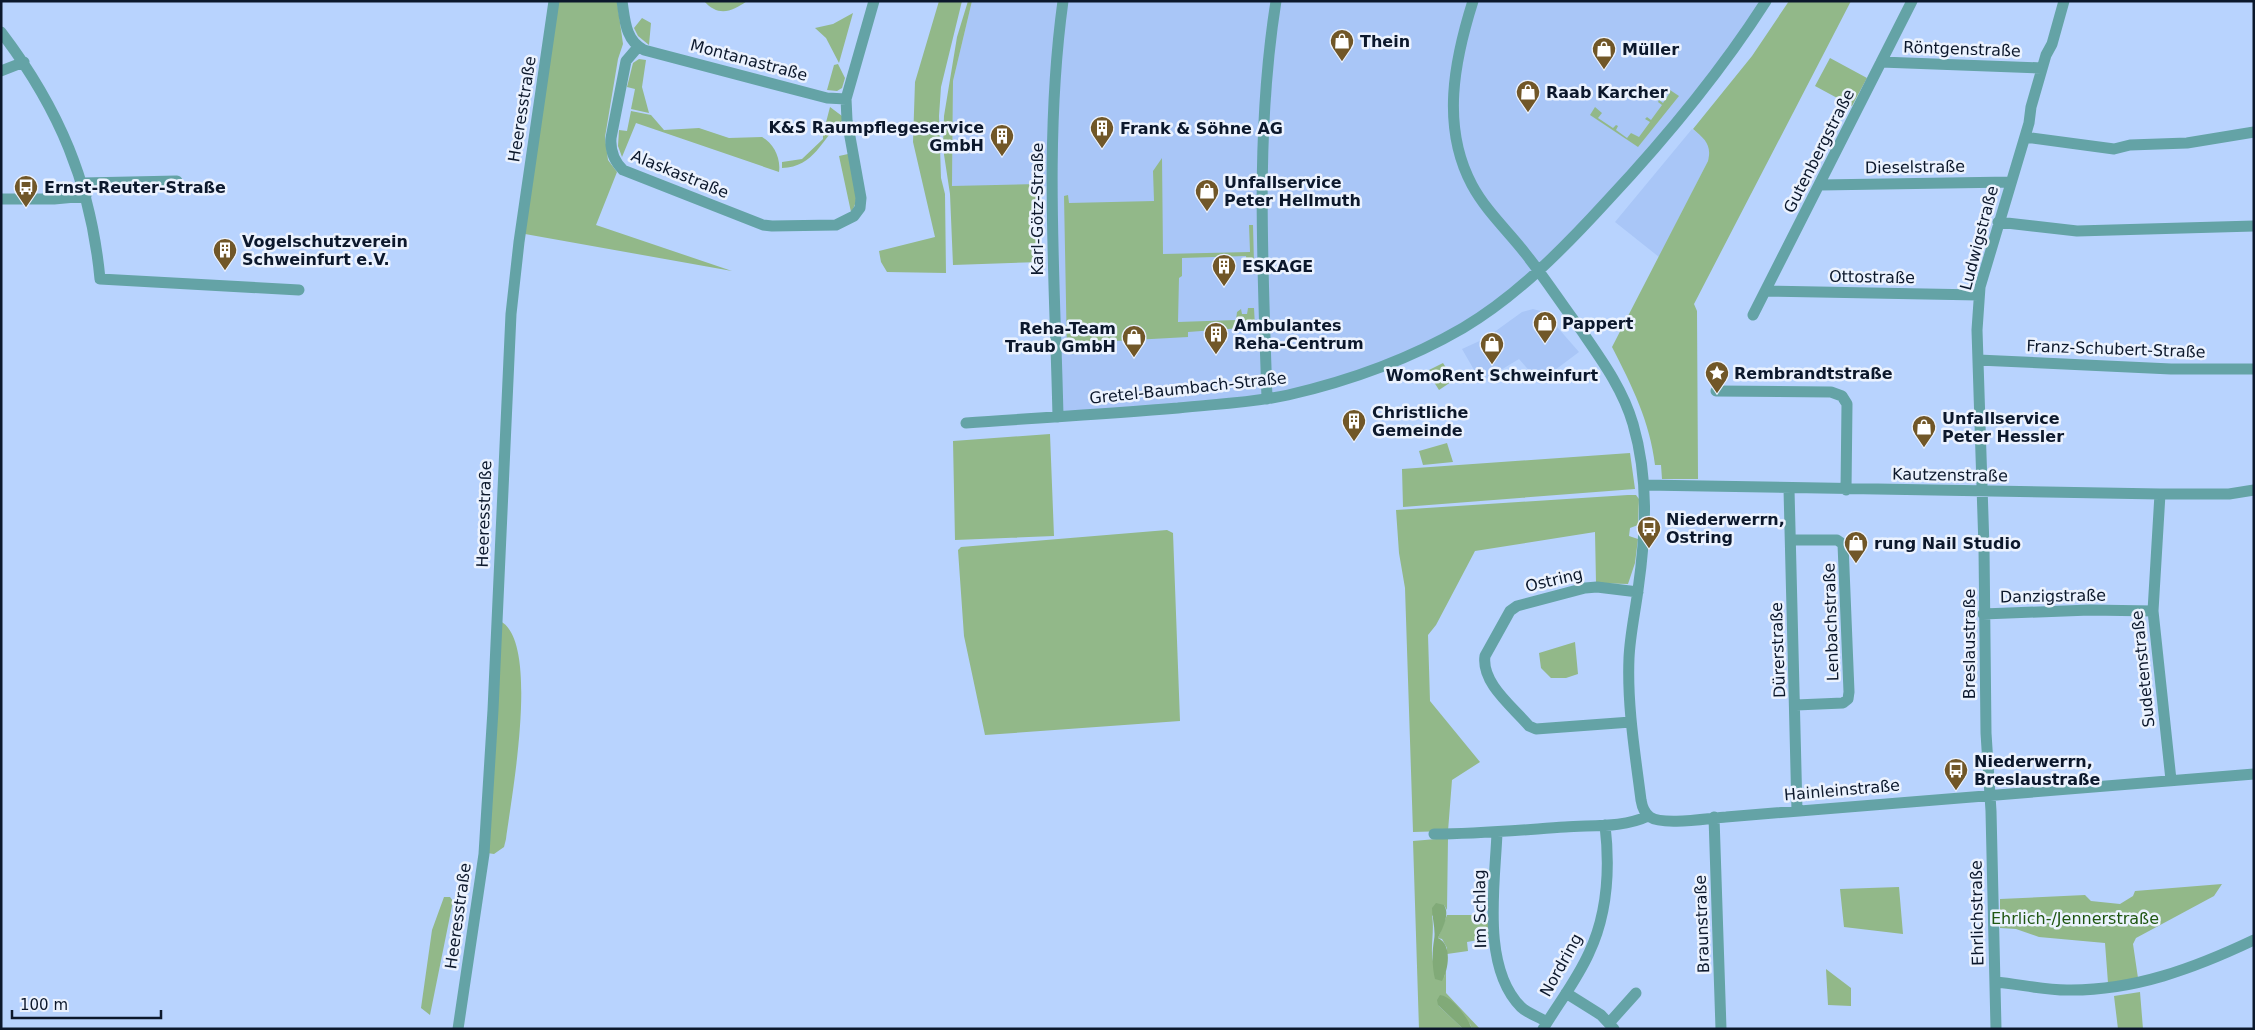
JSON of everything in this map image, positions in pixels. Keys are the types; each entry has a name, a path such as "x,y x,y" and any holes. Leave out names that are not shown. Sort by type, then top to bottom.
{"street":[{"name":"Heeresstraße","path":"458,1029 484,854 493,710 511,310 554,1"},
{"path":"622,1 628,35 641,49"},
{"path":"846,99 874,1"},
{"name":"Karl-Götz-Straße","path":"1058,417 1052,165 1053,114 1063,1"},
{"path":"1268,399 1262,167 1266,71 1276,1"},
{"path":"1473,1 1455,76 1453,116 1456,139 1472,185 1484,203 1538,270 1602,360 1625,402 1639,444 1645,486 1645,534 1629,658 1631,722 1641,800 1648,816"},
{"name":"Gretel-Baumbach-Straße","path":"966,423 1268,399 1344,381 1410,355 1462,329 1485,314 1578,234 1637,169 1709,82 1766,1"},
{"name":"Gutenbergstraße","path":"1753,316 1912,1"},
{"name":"Ludwigstraße","path":"1981,492 1978,360 1979,295 1998,222 2025,137 2042,68 2052,44 2064,1"},
{"path":"1,32 24,62 51,106 69,145 83,183 96,241 100,279 299,290"},
{"name":"Montanastraße","path":"641,49 827,98 846,99"},
{"name":"Alaskastraße","path":"641,49 626,61 610,138 614,158 624,170 763,225 836,225 852,218 860,208 862,198 847,120 846,99"},
{"path":"1,70 24,62"},
{"name":"Röntgenstraße","path":"1881,62 2042,68"},
{"path":"2025,137 2114,150 2130,145 2187,143 2254,132"},
{"path":"83,183 177,181"},
{"name":"Dieselstraße","path":"1820,185 2011,182"},
{"path":"1,199 54,199 86,196"},
{"path":"1998,222 2077,231 2254,226"},
{"name":"Ottostraße","path":"1766,291 1979,295"},
{"name":"Franz-Schubert-Straße","path":"1978,360 2172,369 2254,369"},
{"path":"1716,391 1831,392 1842,396 1847,404 1846,490"},
{"name":"Kautzenstraße","path":"1645,486 2160,494 2230,494 2254,490"},
{"name":"Dürerstraße","path":"1789,488 1796,705 1797,810"},
{"name":"Breslaustraße","path":"1981,492 1986,733 1990,796"},
{"name":"Sudetenstraße","path":"2160,494 2152,611 2170,780"},
{"name":"Lenbachstraße","path":"1791,540 1837,540 1843,544 1849,683 1846,702 1796,705"},
{"name":"Ostring","path":"1631,722 1536,728 1530,726 1487,678 1484,664 1485,656 1508,615 1517,606 1585,588 1596,587 1638,592"},
{"name":"Danzigstraße","path":"1984,614 2090,610 2152,611"},
{"name":"Hainleinstraße","path":"1434,834 1497,834 1605,825 1639,820 1648,816 1664,821 2254,774"},
{"name":"Ehrlichstraße","path":"1990,796 1996,1029"},
{"name":"Braunstraße","path":"1714,817 1721,1029"},
{"name":"Nordring","path":"1545,1025 1590,953 1605,900 1609,858 1605,825"},
{"name":"Im Schlag","path":"1497,834 1493,932 1498,960 1506,987 1521,1008 1545,1025"},
{"path":"1995,982 2065,990 2125,986 2189,968 2254,940"},
{"path":"1566,993 1612,1025 1636,993"}],"shaded area":[{"path":"972,1 1765,1 1665,136 1516,289 1410,355 1286,395 1058,417 1053,186 952,189 953,81"},
{"path":"1692,129 1707,140 1711,152 1659,257 1615,222"},
{"path":"1533,309 1544,312 1579,352 1539,382 1519,359 1481,382 1462,349 1486,338 1522,312"}],"green space":[{"path":"558,1 617,1 623,44 618,59 605,137 608,160 617,172 596,225 732,271 525,234"},
{"path":"704,1 747,1 736,8 720,11 709,6"},
{"path":"939,1 962,1 941,87 939,116 941,178 945,194 946,273 887,272 881,262 879,251 935,237 913,142 915,82"},
{"path":"968,1 972,1 953,81 952,186 1039,184 1040,262 953,265 950,194 943,148 944,116 957,37"},
{"path":"1789,1 1851,1 1694,304 1697,311 1698,479 1662,479 1661,465 1655,465 1653,449 1639,404 1612,347 1708,161 1708,146 1693,129 1752,56"},
{"path":"853,13 839,63 826,38 815,28 833,24"},
{"path":"642,18 651,23 649,45 638,36 634,28"},
{"path":"1830,58 1867,78 1852,106 1815,86"},
{"path":"639,59 646,60 642,87 649,113 631,109 635,89 627,87 633,63"},
{"path":"838,64 845,78 842,88 837,91 827,90 834,65"},
{"path":"1667,88 1679,96 1638,147 1590,115 1595,107 1602,113 1598,118 1613,128 1616,125 1618,126 1616,130 1627,138 1631,133 1639,137 1650,122 1645,119 1647,117 1651,120 1662,105 1658,102 1659,100 1663,103 1669,94 1665,91"},
{"path":"830,107 842,116 842,121 810,157 802,163 782,168 782,162 802,159 823,139"},
{"path":"631,111 651,115 664,130 699,128 729,138 762,137 770,143 776,152 779,172 636,123 622,157 618,146 619,130 627,131"},
{"path":"848,154 856,192 856,199 851,212 839,156"},
{"path":"1162,158 1163,254 1250,252 1249,225 1253,225 1254,263 1247,264 1246,256 1182,258 1182,276 1179,278 1178,322 1236,320 1237,312 1241,309 1242,314 1247,314 1248,308 1254,308 1255,327 1188,332 1188,337 1079,343 1079,354 1067,354 1064,196 1068,195 1069,203 1154,201 1153,171"},
{"path":"1443,363 1454,380 1439,390 1427,371"},
{"path":"1050,434 1054,536 955,540 953,441"},
{"path":"1447,443 1453,462 1423,465 1419,451"},
{"path":"1630,453 1635,489 1403,507 1402,469"},
{"path":"1636,495 1639,499 1638,525 1630,528 1629,536 1638,539 1635,563 1628,584 1596,583 1595,532 1475,551 1436,625 1428,635 1430,701 1480,762 1452,780 1448,831 1413,832 1405,588 1399,553 1396,510"},
{"path":"1167,530 1173,533 1180,721 985,735 964,636 958,550 961,547"},
{"path":"500,621 512,634 519,658 521,688 517,758 506,839 504,847 494,854 487,853"},
{"path":"1575,642 1578,674 1566,678 1551,678 1541,668 1539,653"},
{"path":"1448,838 1447,910 1444,905 1432,916 1433,959 1436,968 1444,977 1446,969 1446,993 1480,1029 1472,1029 1470,1024 1438,1005 1463,1029 1419,1029 1413,841"},
{"name":"Ehrlich-/Jennerstraße","path":"2222,884 2214,896 2136,938 2133,944 2138,978 2108,983 2105,943 2039,937 2016,929 2000,928 2000,899 2085,895 2091,901 2120,904 2133,896 2135,891"},
{"path":"1899,887 1903,934 1844,927 1840,889"},
{"path":"444,897 450,897 453,901 430,1015 421,1008 432,930"},
{"path":"1436,903 1444,905 1446,909 1445,921 1438,938 1446,946 1448,957 1448,964 1442,981 1435,979 1433,965 1435,932 1432,908"},
{"path":"1447,915 1489,915 1489,938 1467,942 1468,951 1447,954 1447,948 1442,939 1438,938"},
{"path":"1826,969 1851,988 1851,1006 1828,1005"},
{"path":"2140,992 2143,1029 2118,1029 2114,996"},
{"path":"1440,995 1445,996 1454,1003 1467,1019 1472,1029 1463,1029 1438,1005 1437,1000"}],"place":[{"name":"Thein","path":"1342,62"},
{"name":"Müller","path":"1604,70"},
{"name":"Raab Karcher","path":"1528,113"},
{"name":"Frank & Söhne AG","path":"1102,149"},
{"name":"K&S Raumpflegeservice GmbH","path":"1002,157"},
{"name":"Ernst-Reuter-Straße","path":"26,208"},
{"name":"Unfallservice Peter Hellmuth","path":"1207,212"},
{"name":"Vogelschutzverein Schweinfurt e.V.","path":"225,271"},
{"name":"ESKAGE","path":"1224,287"},
{"name":"Pappert","path":"1545,344"},
{"name":"Ambulantes Reha-Centrum","path":"1216,355"},
{"name":"Reha-Team Traub GmbH","path":"1134,358"},
{"name":"WomoRent Schweinfurt","path":"1492,365"},
{"name":"Rembrandtstraße","path":"1717,394"},
{"name":"Christliche Gemeinde","path":"1354,442"},
{"name":"Unfallservice Peter Hessler","path":"1924,448"},
{"name":"Niederwerrn, Ostring","path":"1649,549"},
{"name":"rung Nail Studio","path":"1856,564"},
{"name":"Niederwerrn, Breslaustraße","path":"1956,791"}]}
